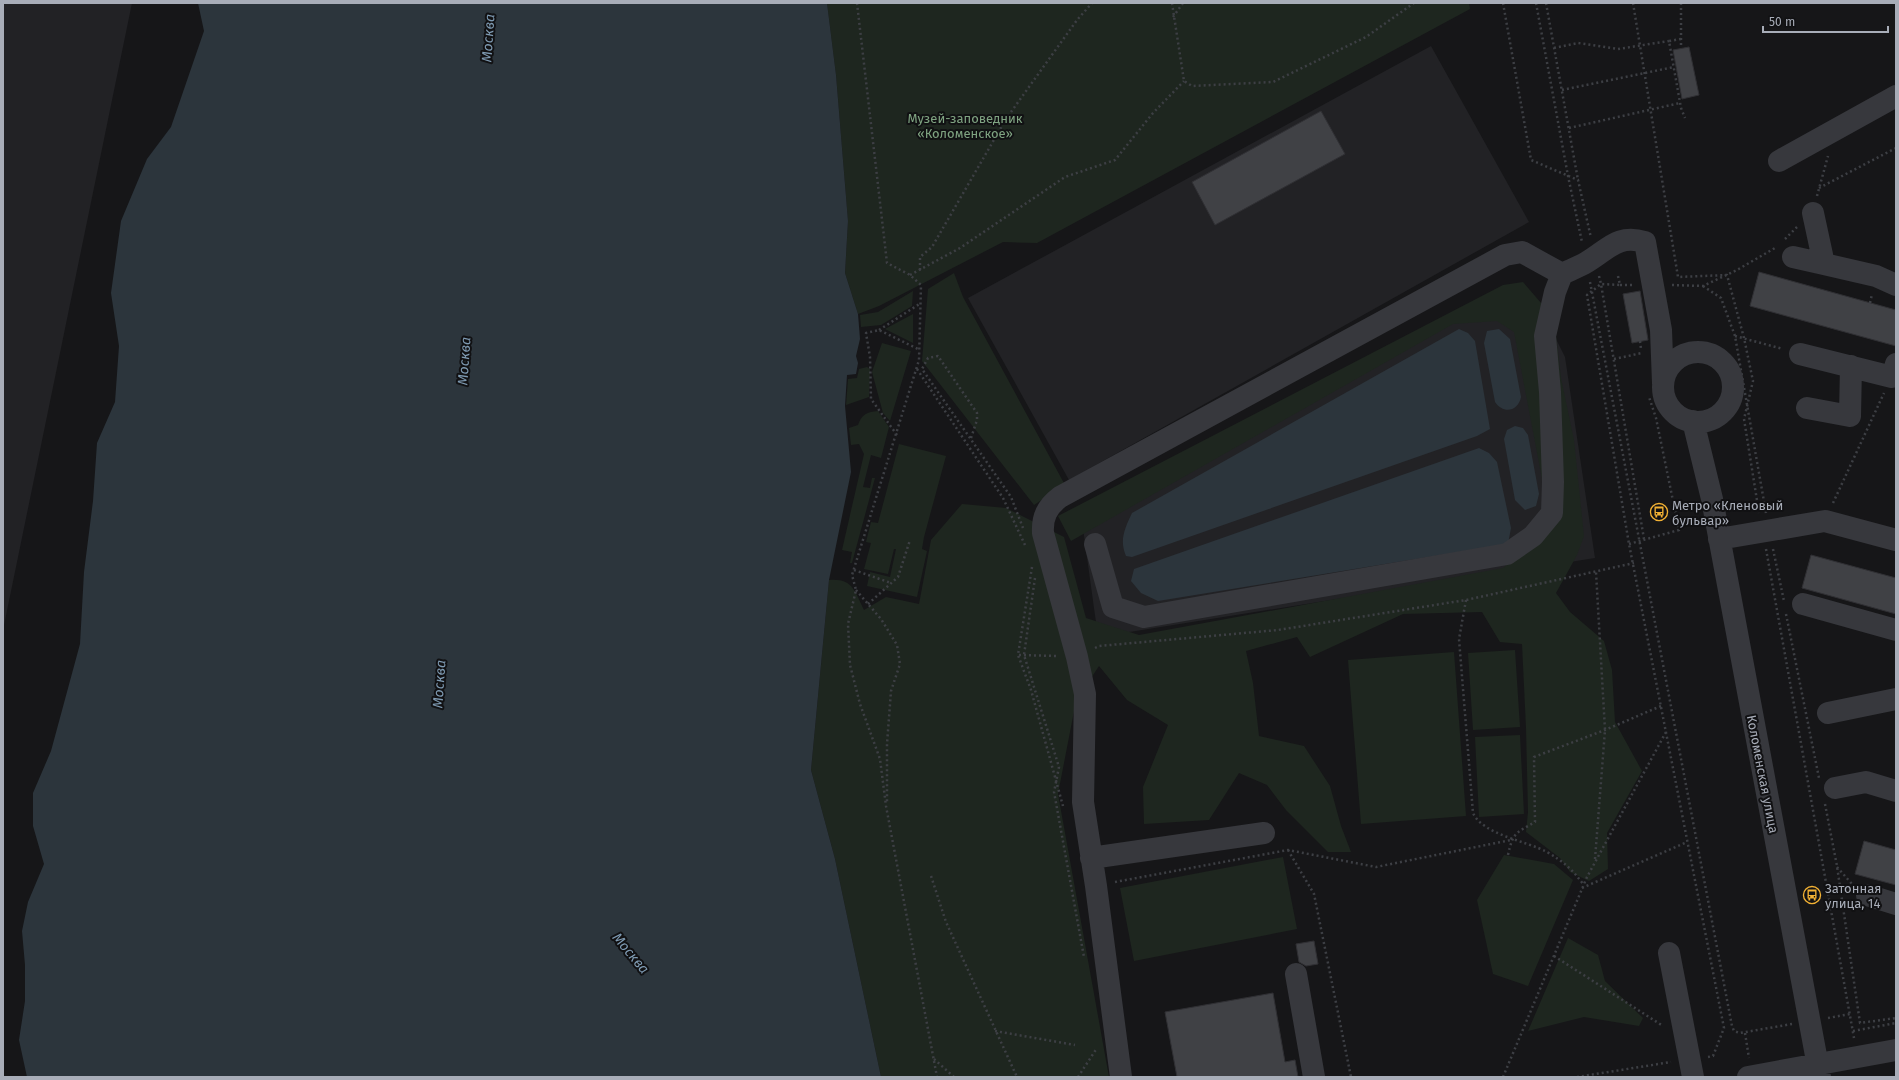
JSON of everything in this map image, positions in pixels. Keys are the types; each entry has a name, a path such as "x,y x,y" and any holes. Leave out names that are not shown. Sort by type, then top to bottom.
{"street":[{"path":"1779,161 1896,96"},
{"path":"1813,213 1824,264"},
{"path":"1095,544 1113,608 1144,617 1507,554 1533,536 1552,513 1553,482 1550,392 1545,336 1555,292 1562,274 1586,263 1614,243 1633,238 1645,242 1661,330 1656,388 1665,397 1672,410 1684,418 1693,421 1705,420 1718,415"},
{"path":"1785,247 1824,264 1876,276 1896,285"},
{"path":"1121,1077 1096,886 1083,802 1085,694 1077,657 1043,533 1042,522 1046,512 1051,503 1087,482 1505,255 1522,252 1562,274"},
{"name":"Коломенская улица","path":"1661,330 1671,341 1698,352 1712,355 1719,359 1731,376 1731,398 1728,404 1718,415 1706,471"},
{"path":"1656,388 1668,369 1678,358 1698,352"},
{"path":"1800,354 1851,366 1894,370"},
{"path":"1807,408 1850,416 1851,366"},
{"name":"Коломенская улица","path":"1693,421 1706,471 1818,1071"},
{"path":"1719,539 1825,521 1896,540"},
{"path":"1803,604 1896,630"},
{"path":"1828,713 1896,699"},
{"path":"1826,790 1866,782 1896,791"},
{"path":"1091,858 1264,833"},
{"path":"1867,895 1896,904"},
{"path":"1669,953 1689,1059"},
{"path":"1296,974 1314,1077"},
{"path":"1750,1077 1818,1071 1896,1050"}],"path":[{"path":"857,3 887,263 910,275 921,285 920,350 917,368 852,575 856,590 881,619 897,645 900,664 892,691 887,744 888,798 886,806"},
{"path":"920,270 920,257 932,248 1006,119 1077,20 1092,3"},
{"path":"1172,3 1184,81 1192,86 1273,82 1366,37 1414,3"},
{"path":"1173,17 1183,3"},
{"path":"1536,3 1732,1026 1734,1031 1745,1033 1750,1077"},
{"path":"1546,3 1578,180"},
{"path":"1633,3 1678,277 1727,275"},
{"path":"1681,3 1681,48"},
{"path":"1554,48 1578,43 1618,49 1681,39"},
{"path":"1669,41 1680,103 1685,118"},
{"path":"1562,90 1674,67"},
{"path":"910,275 960,248 1065,177 1115,160 1152,113 1184,81"},
{"path":"1569,128 1680,103"},
{"path":"1818,188 1896,148"},
{"path":"1829,152 1818,188 1813,213 1785,247 1773,250 1727,275 1702,286 1721,298 1735,336 1766,531 1826,790 1860,1023 1896,1018"},
{"path":"1727,275 1744,338 1753,381 1744,418 1766,531 1853,1031 1896,1024"},
{"path":"1618,276 1620,285 1601,284 1644,539"},
{"path":"897,435 872,398 870,357 866,334 878,330 921,303"},
{"path":"878,330 920,350"},
{"path":"1735,336 1800,354"},
{"path":"1640,342 1644,360"},
{"path":"1614,359 1642,353"},
{"path":"972,438 978,420 977,414 938,356 928,358 922,369 968,438 972,438 1011,498 1024,530"},
{"path":"917,368 1003,498 1026,547"},
{"path":"1825,521 1894,370"},
{"path":"1629,544 1678,530 1656,418 1656,388"},
{"path":"868,604 898,577 910,540"},
{"path":"1063,808 1056,779 1031,690 1018,655 1033,562 1036,569 1024,655 1060,767 1056,779 1054,792 1084,957"},
{"path":"1018,655 1077,657 1099,646 1278,630 1466,600 1634,563 1724,1028 1713,1056 1577,1077"},
{"path":"854,570 891,583"},
{"path":"1595,862 1605,730 1596,572"},
{"path":"856,590 848,624 850,665 860,704 880,759 886,806 937,1077"},
{"path":"1466,600 1459,639 1473,813 1476,820 1512,840 1546,851 1570,867 1583,885"},
{"path":"1508,855 1512,840 1516,834 1535,822 1534,757 1605,730 1661,706"},
{"path":"1503,1077 1583,885 1666,732"},
{"path":"1096,886 1288,850 1376,867 1512,840"},
{"path":"1582,888 1688,842"},
{"path":"1288,850 1314,894 1351,1077"},
{"path":"1837,866 1856,888 1867,895"},
{"path":"931,876 946,922 1016,1077"},
{"path":"1554,956 1689,1059"},
{"path":"995,1031 1075,1045"},
{"path":"1078,1077 1100,1044 1101,1050"},
{"path":"933,1058 954,1077"}],"shaded area":[{"path":"3,3 132,3 3,630"},
{"path":"1431,46 1529,222 1069,480 968,298"},
{"path":"1505,289 1548,323 1565,357 1595,558 1098,637 1081,514"}],"green space":[{"name":"Музей-заповедник «Коломенское»","path":"827,3 1469,3 1470,9 1037,243 1003,242 879,306 858,314 845,273 848,221 836,75"},
{"path":"954,273 963,297 1065,485 1034,505 922,361 928,289"},
{"path":"1523,282 1554,318 1561,378 1574,440 1584,536 1577,555 1556,593 1570,612 1604,641 1612,670 1615,722 1642,771 1607,833 1608,869 1589,881 1570,872 1560,858 1526,832 1528,812 1522,644 1500,642 1482,612 1403,614 1310,657 1297,637 1246,651 1253,683 1259,736 1304,746 1330,786 1341,826 1351,852 1328,852 1286,810 1267,785 1239,773 1209,820 1144,824 1143,787 1168,725 1127,700 1099,666 1076,701 1058,794 1109,1077 881,1077 835,859 811,770 829,580 843,581 848,584 855,592 864,610 886,597 919,604 931,540 962,504 1006,508 1064,537 1086,618 1139,635 1503,568 1537,540 1547,505 1514,332 1497,321 1453,324 1071,541 1058,516 1503,285"},
{"path":"913,291 912,306 881,325 861,327 860,315 878,312"},
{"path":"913,314 913,343 885,329"},
{"path":"882,343 911,351 890,421 883,413 872,372"},
{"path":"867,367 870,369 869,397 846,405 848,379 857,378 859,369"},
{"path":"878,411 889,427 881,458 871,455 863,487 870,488 872,478 875,478 852,563 850,563 852,552 842,550 864,454 859,444 851,445 849,428 858,425 861,418 865,414"},
{"path":"899,444 946,456 924,537 922,549 927,551 917,597 867,586 870,572 890,577 896,549 894,549 888,574 864,569 871,543 866,542 871,522 878,523"},
{"path":"1515,650 1520,727 1473,730 1468,653"},
{"path":"1454,652 1466,816 1361,824 1348,660"},
{"path":"1520,735 1524,814 1479,817 1475,737"},
{"path":"1504,855 1554,864 1573,880 1528,986 1493,974 1477,900"},
{"path":"1283,857 1297,929 1134,961 1120,888"},
{"path":"1568,938 1598,955 1605,981 1643,1018 1639,1026 1584,1017 1528,1031"}],"water":[{"name":"Москва","path":"198,3 827,3 836,75 848,221 845,273 858,314 860,339 856,356 858,363 856,374 847,375 845,406 851,472 829,580 811,770 835,859 881,1077 27,1077 19,1040 25,1001 25,965 22,931 28,902 44,864 33,826 33,793 51,751 80,644 84,572 93,501 97,443 115,402 119,346 111,293 121,221 147,159 171,127 204,31"},
{"path":"1459,329 1468,333 1475,341 1490,429 1477,436 1132,557 1126,556 1123,539 1125,529 1132,513"},
{"path":"1499,329 1510,339 1521,397 1517,406 1510,410 1506,410 1498,406 1495,402 1484,343 1487,331"},
{"path":"1515,426 1523,428 1528,435 1539,494 1536,506 1525,510 1515,500 1504,439 1507,430"},
{"path":"1479,448 1489,453 1497,462 1511,528 1508,544 1158,601 1141,593 1131,581 1134,569"}],"building":[{"path":"1689,47 1699,95 1682,99 1673,50"},
{"path":"1321,111 1345,154 1215,225 1192,182"},
{"path":"1759,272 1896,310 1896,346 1750,306"},
{"path":"1640,291 1648,340 1632,343 1623,294"},
{"path":"1811,555 1896,578 1896,614 1802,588"},
{"path":"1864,841 1896,850 1896,885 1855,874"},
{"path":"1314,941 1318,964 1306,966 1299,962 1296,944"},
{"path":"1273,993 1285,1062 1295,1060 1298,1077 1177,1077 1165,1012"}],"place":[{"name":"Метро «Кленовый бульвар»","path":"1659,512"},
{"name":"Затонная улица, 14","path":"1812,895"}]}
